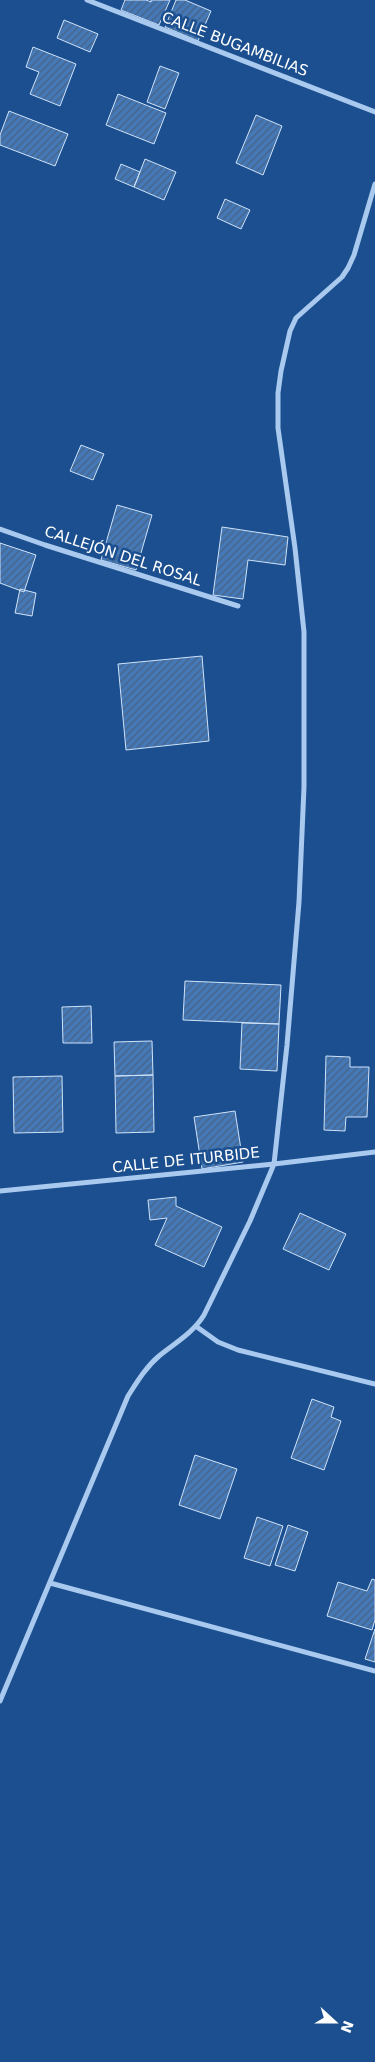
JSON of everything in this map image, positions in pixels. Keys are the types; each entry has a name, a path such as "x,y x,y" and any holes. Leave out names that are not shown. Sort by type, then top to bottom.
{"street":[{"name":"CALLE BUGAMBILIAS","path":"87,0 375,112"},
{"path":"0,1701 128,1396 147,1368 158,1357 197,1327 250,1221 274,1164 287,1045 299,902 304,788 304,632 295,548 278,428 280,371 293,324 301,312 335,284 348,268 354,255 375,184"},
{"name":"CALLEJÓN DEL ROSAL","path":"0,529 238,606"},
{"name":"CALLE DE ITURBIDE","path":"0,1191 375,1152"},
{"path":"197,1327 218,1342 238,1350 375,1384"},
{"path":"50,1583 375,1671"}],"building":[{"path":"125,0 146,0 151,2 151,0 170,0 159,25 121,10"},
{"path":"176,0 185,0 211,11 198,41 165,27"},
{"path":"64,20 98,34 90,52 57,38"},
{"path":"33,47 76,64 60,106 30,94 39,72 26,67"},
{"path":"160,66 179,73 165,109 147,102"},
{"path":"118,94 166,113 154,144 106,125"},
{"path":"9,111 68,134 55,166 0,145 0,135"},
{"path":"256,115 282,126 263,175 236,163"},
{"path":"145,159 176,172 164,200 134,187"},
{"path":"121,164 140,172 134,187 115,179"},
{"path":"225,199 250,210 241,229 217,218"},
{"path":"81,445 104,454 93,480 70,471"},
{"path":"117,505 152,515 136,570 101,560"},
{"path":"222,527 288,537 285,565 248,560 243,599 213,595"},
{"path":"0,543 36,555 24,592 0,583"},
{"path":"20,589 36,593 32,616 15,613"},
{"path":"202,656 209,741 126,750 118,664"},
{"path":"185,981 281,985 279,1024 183,1020"},
{"path":"91,1006 92,1043 63,1043 62,1007"},
{"path":"242,1023 279,1024 277,1071 240,1069"},
{"path":"152,1041 153,1075 115,1076 114,1042"},
{"path":"326,1056 350,1057 350,1067 369,1067 367,1117 346,1117 345,1131 324,1130"},
{"path":"153,1075 154,1132 116,1133 115,1076"},
{"path":"62,1076 63,1132 14,1133 13,1077"},
{"path":"235,1111 243,1162 202,1169 194,1117"},
{"path":"176,1197 176,1206 222,1227 204,1267 155,1245 167,1218 150,1220 148,1200"},
{"path":"300,1213 346,1234 329,1270 283,1249"},
{"path":"312,1399 334,1407 331,1417 341,1421 324,1470 291,1458"},
{"path":"195,1455 237,1469 220,1519 179,1505"},
{"path":"257,1517 283,1526 270,1566 244,1558"},
{"path":"288,1525 308,1532 295,1571 275,1565"},
{"path":"372,1579 375,1580 375,1620 372,1630 327,1616 338,1582 367,1591"},
{"path":"375,1629 375,1662 365,1659"}]}
